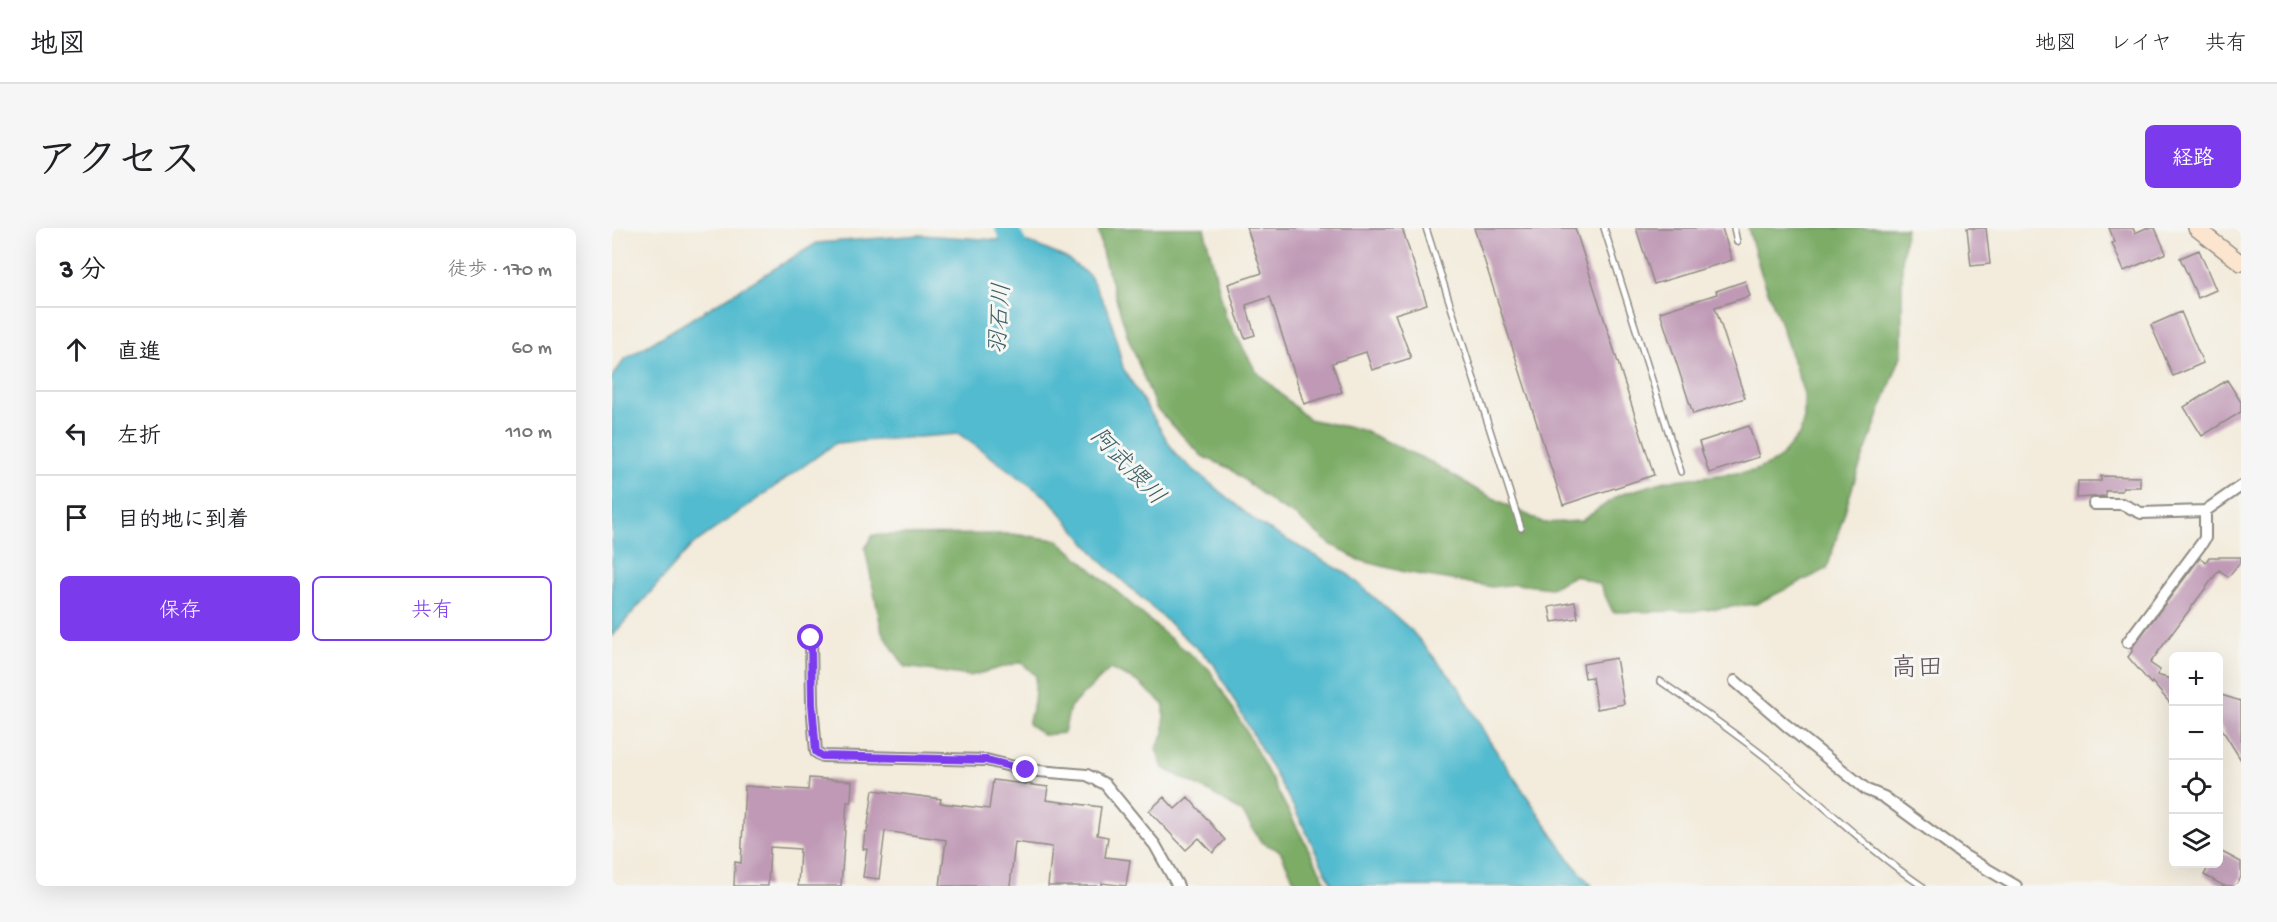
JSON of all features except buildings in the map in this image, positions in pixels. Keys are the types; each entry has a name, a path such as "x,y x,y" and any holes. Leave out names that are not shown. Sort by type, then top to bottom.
{"street":[{"path":"2196,228 2241,263"},
{"path":"2094,504 2122,504 2141,513 2205,512 2241,486"},
{"path":"2128,642 2205,538 2205,512"},
{"path":"811,638 812,703 816,752 822,756 986,760 1026,770 1087,775 1105,784 1155,844 1178,886"},
{"path":"1735,681 1867,790 1890,801 1963,855 2016,886"}],"lane":[{"path":"1426,228 1521,528"},
{"path":"1604,228 1682,472"},
{"path":"1734,228 1737,242"},
{"path":"1660,681 1721,723 1776,766 1894,867 1922,886"}],"green space":[{"path":"1098,228 1204,228 1226,317 1256,371 1308,419 1362,430 1433,463 1477,490 1544,523 1581,521 1619,495 1665,481 1754,471 1778,460 1799,435 1804,418 1804,394 1761,273 1748,228 1906,228 1902,257 1902,353 1856,476 1827,569 1756,604 1697,611 1613,612 1600,585 1575,575 1551,588 1516,584 1492,587 1405,572 1359,560 1330,544 1296,516 1276,505 1229,468 1202,456 1156,408 1128,337 1103,256"},
{"path":"1012,534 1058,540 1165,634 1209,669 1245,729 1328,886 1297,886 1280,851 1261,842 1243,813 1212,793 1163,768 1156,749 1164,733 1164,705 1138,682 1110,669 1070,707 1064,733 1044,735 1028,724 1034,702 1036,676 1021,662 970,676 905,667 882,632 865,548 873,535"}],"water":[{"name":"阿武隈川","path":"920,235 1028,242 1066,258 1090,276 1110,315 1123,368 1176,455 1259,524 1349,575 1411,630 1458,686 1490,742 1572,863 1592,886 1333,886 1293,806 1213,663 1101,561 1049,499 959,434 836,443 691,546 612,636 612,377 625,359 817,243"}],"waterway":[{"name":"羽石川","path":"1006,228 1029,268"}],"district":[{"name":"高田","path":"1917,670"}],"route":[{"path":"811,638 812,703 816,752 822,756 986,760 1026,770"}]}
